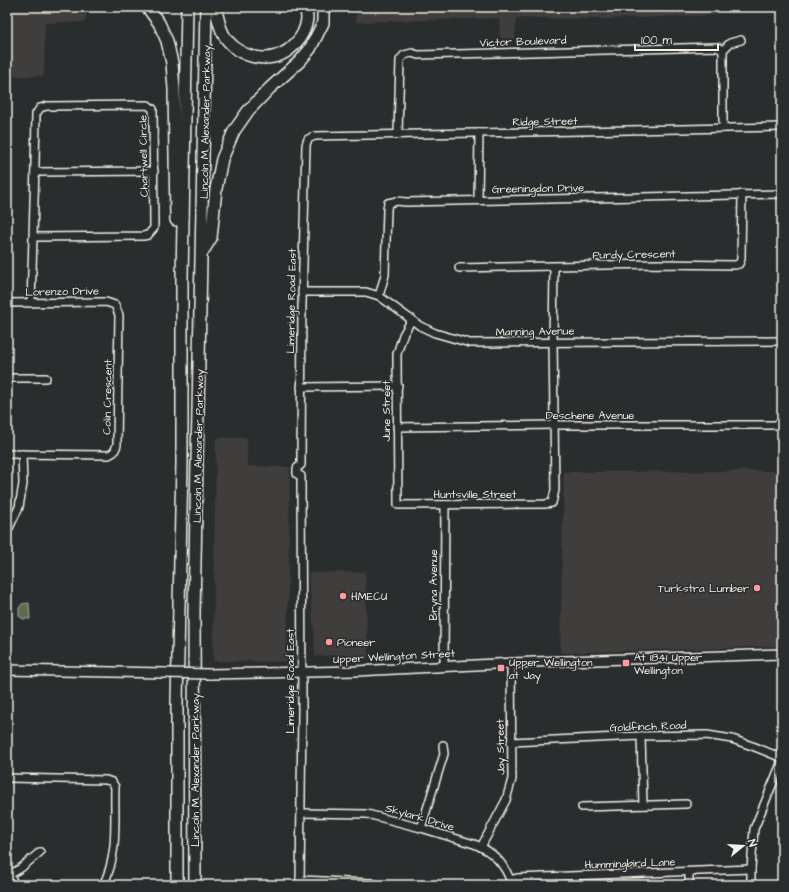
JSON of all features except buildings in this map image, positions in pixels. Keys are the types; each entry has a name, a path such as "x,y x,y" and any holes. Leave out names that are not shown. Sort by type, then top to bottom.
{"highway":[{"path":"148,7 159,23 167,41 172,62 174,89 177,258 182,278"},
{"name":"Lincoln M. Alexander Parkway","path":"176,885 186,7"},
{"name":"Lincoln M. Alexander Parkway","path":"195,885 194,612 206,7"},
{"path":"216,7 221,27 227,40 237,50 249,56 262,59 277,57 291,49 301,38 307,19 306,7"},
{"path":"318,34 319,7"},
{"path":"202,251 211,238 216,189 222,159 234,131 248,111 270,88 300,61 310,49 323,23 323,7"}],"main road":[{"name":"Upper Wellington Street","path":"7,670 209,674 302,672 782,654"}],"street":[{"path":"722,128 723,50 730,44 741,40"},
{"name":"Victor Boulevard","path":"398,134 400,60 404,55 412,53 418,55 717,47 723,50"},
{"name":"Chartwell Circle","path":"31,302 36,114 40,108 47,106 148,105 153,109 154,228 148,235 33,237"},
{"name":"Ridge Street","path":"308,139 315,136 782,127"},
{"path":"478,200 479,133"},
{"name":"Limeridge Road East","path":"300,882 302,672 301,476 304,473 304,467 301,465 302,292 306,145 308,139"},
{"path":"35,172 154,171"},
{"name":"Purdy Crescent","path":"459,268 739,264 741,259 742,194"},
{"name":"Greeningdon Drive","path":"379,296 385,275 388,203 397,201 782,194"},
{"path":"554,266 553,342 555,425"},
{"name":"Manning Avenue","path":"302,292 366,292 379,296 420,326 435,333 470,342 782,341"},
{"name":"Lorenzo Drive","path":"7,303 106,302 111,303 116,307"},
{"name":"Colin Crescent","path":"7,454 109,455 114,452 117,445 119,315 116,307"},
{"name":"June Street","path":"398,505 397,359 398,349 403,334 412,319"},
{"path":"7,378 46,378"},
{"path":"301,387 398,386"},
{"name":"Huntsville Street","path":"398,505 552,503 555,490 555,425"},
{"name":"Deschene Avenue","path":"397,427 782,425"},
{"path":"7,532 19,508 23,484 22,454"},
{"name":"Bryna Avenue","path":"444,666 445,505"},
{"name":"Jay Street","path":"481,847 506,800 512,779 511,663"},
{"name":"Goldfinch Road","path":"511,742 641,736 707,735 732,739 755,747 782,760"},
{"path":"641,736 643,805"},
{"path":"421,828 444,754 442,746"},
{"path":"751,885 754,828 782,760"},
{"path":"7,778 106,780 112,782 115,787 114,850 109,875 103,885"},
{"path":"582,807 686,804"},
{"name":"Skylark Drive","path":"301,813 367,814 421,828 481,847 502,864 511,882"},
{"path":"15,885 8,873 21,868 40,852"},
{"name":"Hummingbird Lane","path":"511,882 517,878 751,869"},
{"path":"688,885 689,872"},
{"path":"300,882 371,883 376,885"}],"shaded area":[{"path":"7,7 87,7 85,22 45,23 44,76 7,76"},
{"path":"356,7 724,7 715,15 605,19 516,18 515,39 500,38 499,18 356,22"},
{"path":"216,438 247,438 247,466 290,467 287,662 213,661"},
{"path":"782,471 782,646 560,653 564,472"},
{"path":"365,572 368,659 343,655 315,656 314,629 308,573"},
{"path":"657,877 657,885 552,885 552,881"}],"green space":[{"path":"29,603 30,619 23,619 19,616 19,608 22,604"}],"place":[{"name":"Turkstra Lumber","path":"757,588"},
{"name":"HMECU","path":"343,596"},
{"name":"Pioneer","path":"329,642"},
{"name":"At 1841 Upper Wellington","path":"626,663"},
{"name":"Upper Wellington at Jay","path":"501,668"}]}
